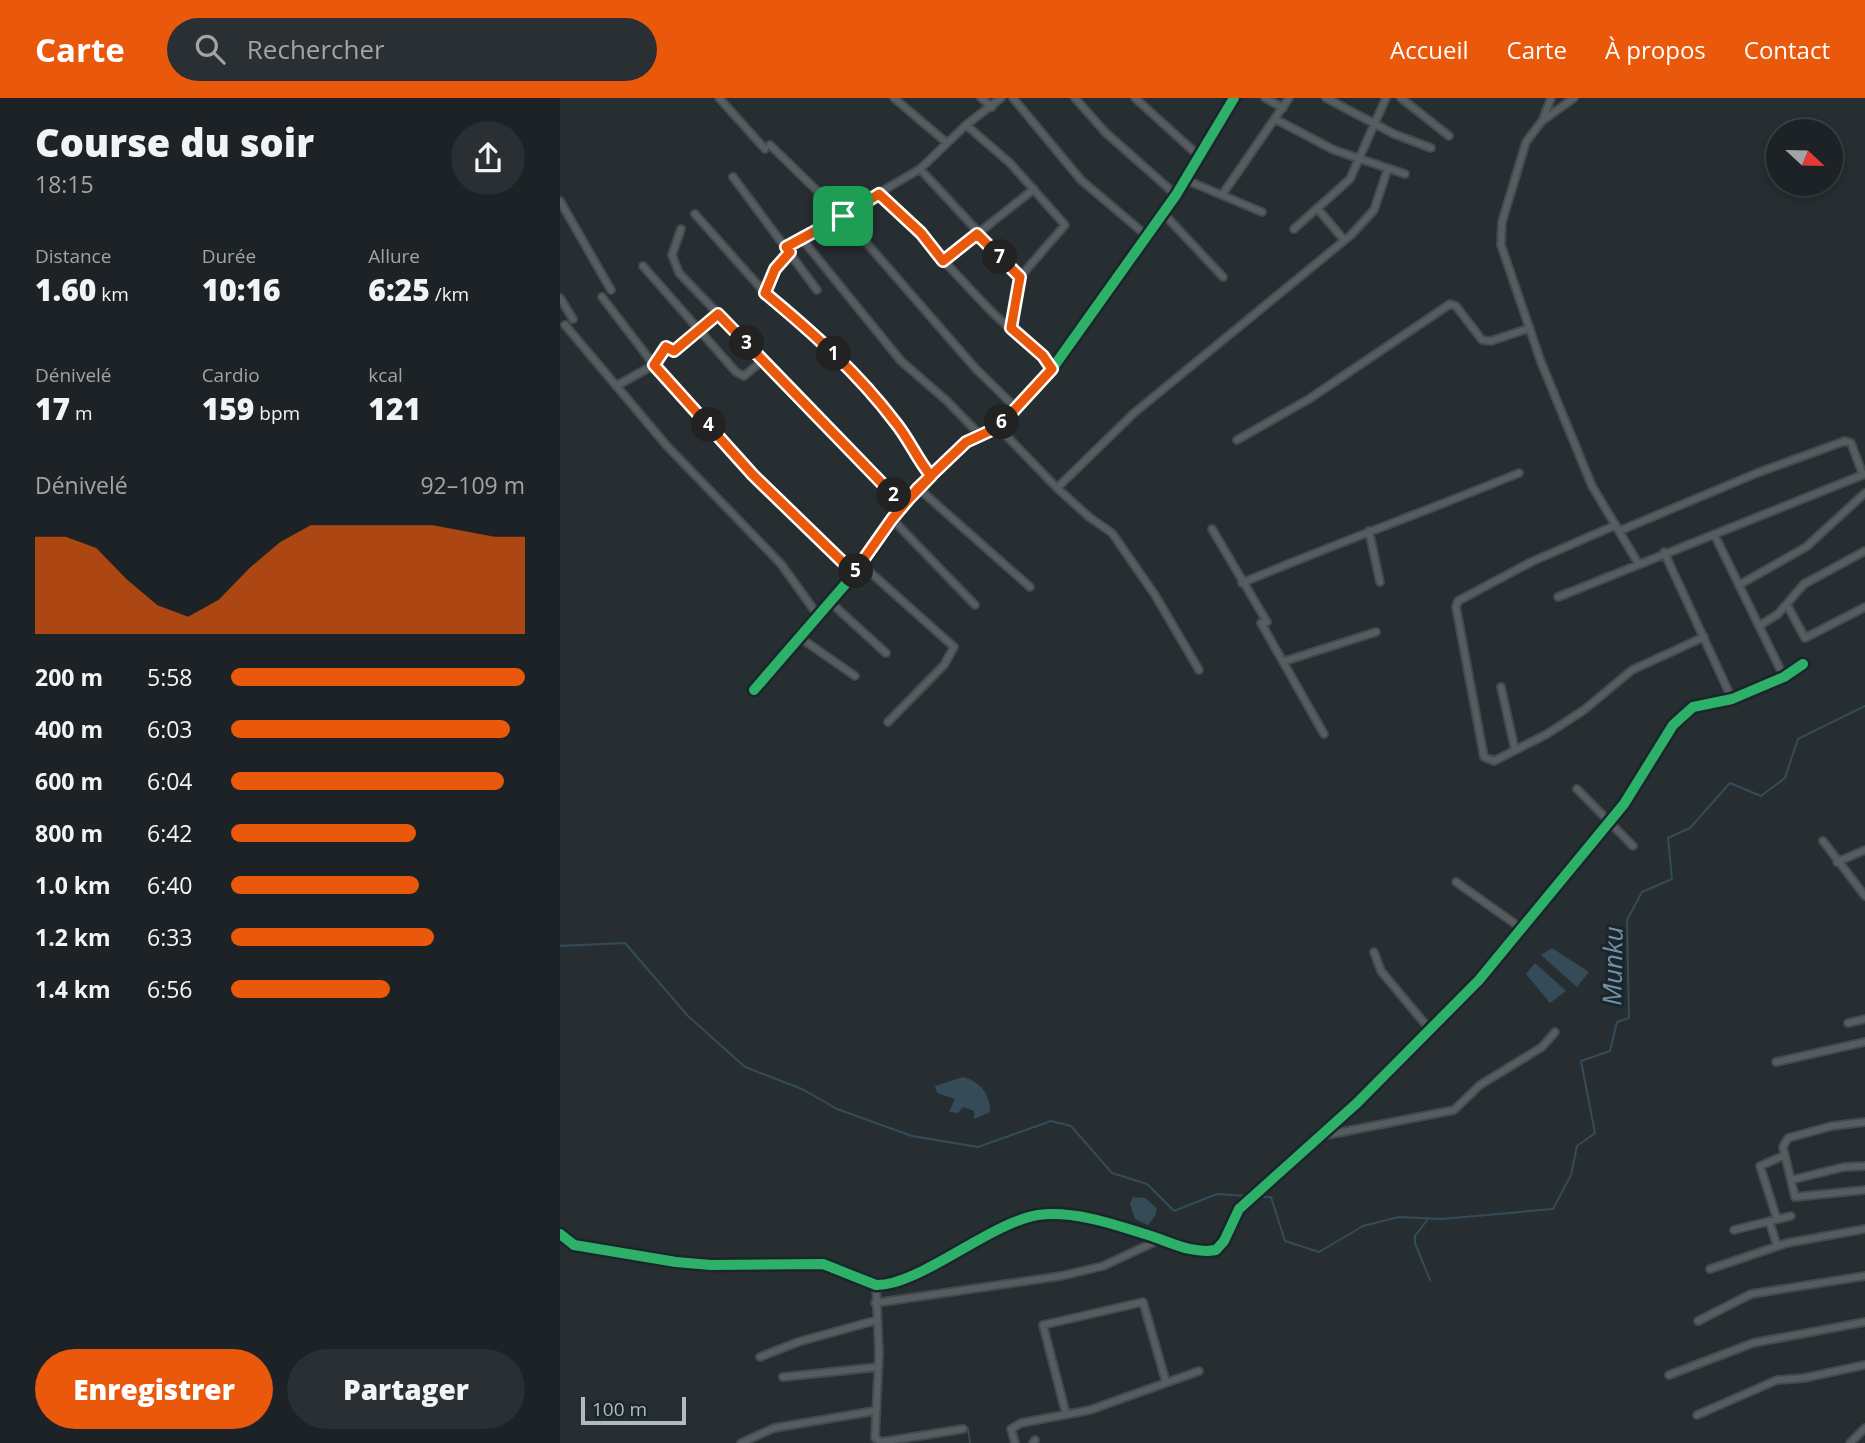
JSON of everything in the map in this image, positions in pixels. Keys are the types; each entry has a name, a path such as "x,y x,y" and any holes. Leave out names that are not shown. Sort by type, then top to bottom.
{"street":[{"path":"719,98 843,216 976,369 1016,408"},
{"path":"894,98 947,143"},
{"path":"981,98 992,107"},
{"path":"765,293 775,269 788,250 920,169 967,125 1001,98"},
{"path":"1013,98 1081,180 1147,236"},
{"path":"1075,98 1105,132 1177,195"},
{"path":"1135,98 1200,157"},
{"path":"754,690 862,565 892,519 918,488 966,442 997,426 1052,369 1177,195 1234,98"},
{"path":"1265,98 1283,108"},
{"path":"1222,195 1289,98"},
{"path":"1326,98 1373,123 1431,148"},
{"path":"1294,229 1350,179 1386,98"},
{"path":"1401,98 1448,136"},
{"path":"1551,98 1542,121 1526,142 1500,234 1511,276 1592,486 1639,563"},
{"path":"1542,121 1574,98"},
{"path":"1275,120 1334,150 1405,174"},
{"path":"967,125 1034,189 1065,225 1020,277 1011,328"},
{"path":"1057,488 1134,413 1344,240 1374,210 1388,168"},
{"path":"920,169 977,234 1020,277"},
{"path":"733,177 817,290"},
{"path":"1186,180 1262,212"},
{"path":"943,261 1034,189"},
{"path":"879,194 921,233 943,261 1043,356 1052,369"},
{"path":"560,201 611,290"},
{"path":"1317,208 1344,240"},
{"path":"1163,213 1223,277"},
{"path":"695,214 765,293 852,372 894,420 931,476"},
{"path":"681,229 672,254 674,266 903,505"},
{"path":"802,239 901,361 947,401 981,436"},
{"path":"643,266 742,376 763,360"},
{"path":"603,297 654,365 753,475 854,573"},
{"path":"560,298 573,319"},
{"path":"1237,440 1309,399 1450,304 1455,306 1482,340 1491,341 1530,328"},
{"path":"616,386 654,365 666,347 674,351 718,314"},
{"path":"565,325 711,494 780,564 817,614"},
{"path":"997,426 1057,488 1089,517 1112,533 1155,595 1199,670"},
{"path":"1558,597 1664,552 1864,474 1851,443 1846,441 1757,473 1531,562 1458,601 1456,607 1460,634 1484,757 1494,761 1547,734 1590,706 1632,670 1703,637"},
{"path":"1242,583 1519,473"},
{"path":"918,488 1030,587"},
{"path":"1739,585 1806,547 1865,493"},
{"path":"892,519 975,605"},
{"path":"1212,529 1324,734"},
{"path":"1369,531 1380,582"},
{"path":"1714,534 1784,677"},
{"path":"1759,626 1787,605 1804,584 1865,551"},
{"path":"1664,552 1732,699"},
{"path":"862,565 954,648 944,665 888,722"},
{"path":"829,601 886,653"},
{"path":"1787,605 1805,638 1865,607"},
{"path":"1285,661 1376,632"},
{"path":"799,637 855,676"},
{"path":"560,1234 574,1245 582,1247 676,1262 711,1265 823,1264 876,1285 917,1271 978,1240 1037,1215 1082,1217 1195,1250 1216,1250 1224,1241 1239,1209 1431,1031 1521,928 1624,804 1673,725 1693,707 1732,699 1784,677 1803,664"},
{"path":"1501,687 1515,750"},
{"path":"1577,789 1633,846"},
{"path":"1823,841 1865,896"},
{"path":"1837,862 1865,850"},
{"path":"1455,881 1521,928"},
{"path":"1374,952 1381,971 1431,1031"},
{"path":"1848,1023 1865,1018"},
{"path":"1319,1136 1454,1110 1480,1085 1536,1052 1555,1032"},
{"path":"1776,1062 1865,1042"},
{"path":"1865,1122 1832,1126 1788,1138 1783,1143 1794,1196 1799,1199 1865,1190"},
{"path":"1777,1245 1760,1166 1785,1155"},
{"path":"1791,1180 1844,1167 1865,1166"},
{"path":"1734,1230 1791,1216"},
{"path":"1710,1269 1777,1245 1865,1229"},
{"path":"875,1303 1061,1276 1103,1266 1161,1240"},
{"path":"1698,1321 1751,1294 1865,1276"},
{"path":"876,1285 878,1367 873,1434 878,1441 963,1429"},
{"path":"1066,1413 1043,1325 1143,1302 1166,1382"},
{"path":"760,1357 798,1342 877,1320"},
{"path":"1669,1376 1753,1343 1865,1322"},
{"path":"1697,1415 1777,1380 1804,1378 1865,1365"},
{"path":"783,1377 878,1367"},
{"path":"1015,1443 1011,1429 1021,1423 1090,1410 1199,1371"},
{"path":"741,1443 774,1428 874,1411"},
{"path":"1850,1443 1865,1428"}],"water":[{"path":"1552,948 1589,972 1577,987 1541,955"},
{"path":"1535,963 1566,991 1550,1003 1526,974"},
{"path":"963,1077 975,1082 983,1090 990,1112 974,1119 974,1111 963,1107 958,1113 949,1112 955,1099 937,1093 935,1086"},
{"path":"1133,1197 1145,1198 1157,1208 1148,1225 1135,1219 1130,1204"}],"waterway":[{"name":"Munku","path":"1258,1197 1271,1197 1285,1241 1319,1252 1363,1226 1399,1217 1442,1219 1553,1209 1571,1175 1577,1146 1595,1133 1581,1061 1610,1051 1617,1022 1629,1018 1627,920 1642,892 1672,879 1668,838 1690,828 1730,783 1761,796 1785,778 1798,739 1865,706"},
{"path":"560,946 625,943 688,1016 745,1067 802,1089 837,1109 912,1136 978,1147 1051,1121 1071,1126 1112,1173 1147,1184 1174,1211 1217,1194 1249,1196"},
{"path":"1428,1219 1415,1236 1415,1243 1430,1280"},
{"path":"968,1428 970,1443"}],"cycle path":[{"path":"754,690 862,565 892,519 918,488 966,442 992,430 1006,419 1052,369 1176,195 1234,98"},
{"path":"560,1234 574,1245 676,1262 711,1265 823,1264 876,1285 913,1276 998,1229 1038,1215 1082,1217 1126,1228 1184,1248 1216,1250 1224,1241 1239,1209 1357,1103 1479,980 1624,804 1673,725 1693,707 1732,699 1784,677 1803,664"}],"route":[{"path":"843,216 786,247 790,252 775,269 765,293 843,362 905,435 917,459 931,476 918,488 903,505 718,314 674,351 666,347 654,365 753,475 854,573 892,519 918,488 966,442 992,430 1006,419 1052,369 1043,356 1011,328 1020,277 977,234 943,261 921,233 879,194 843,216"}]}
